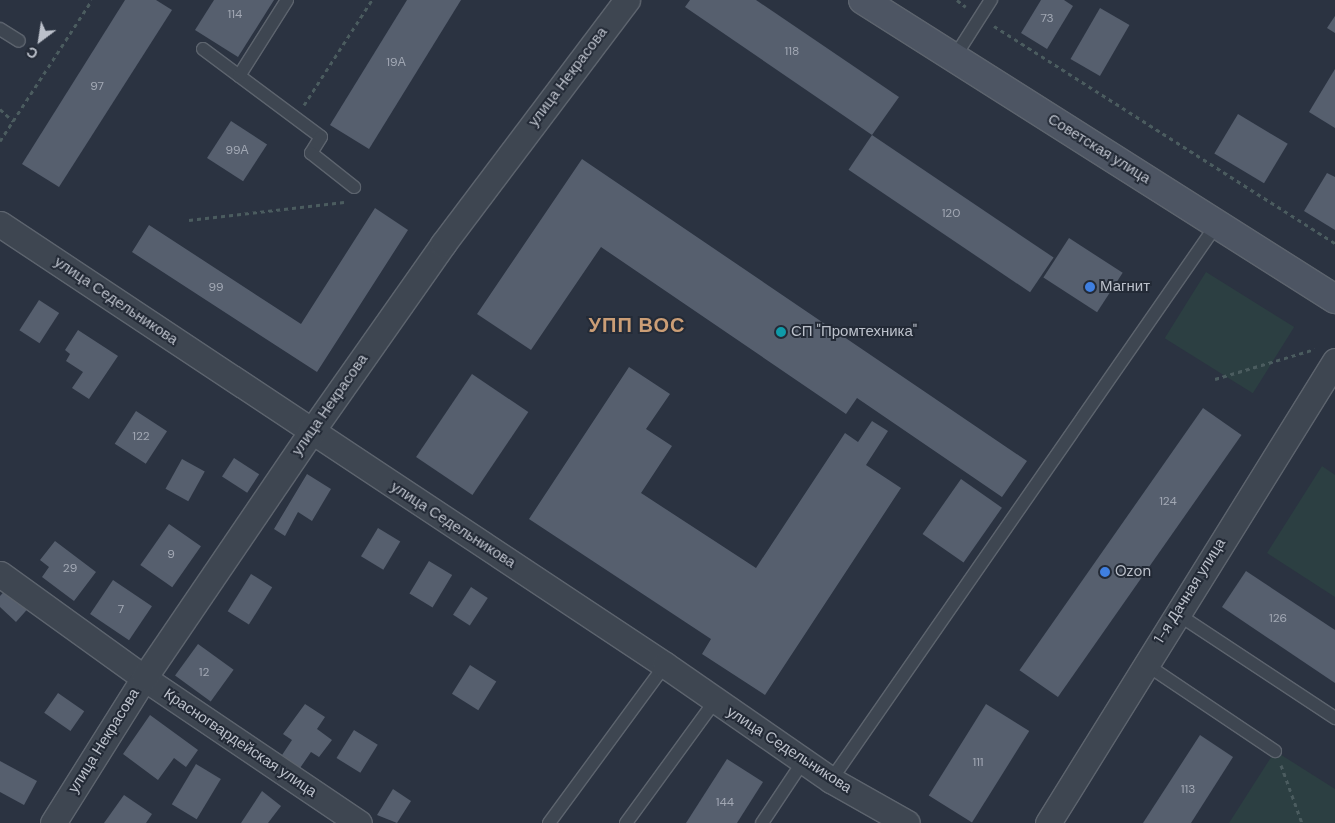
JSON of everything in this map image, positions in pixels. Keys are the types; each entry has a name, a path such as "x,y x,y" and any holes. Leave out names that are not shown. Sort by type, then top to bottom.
{"main road":[{"name":"Советская улица","path":"863,0 1335,299"}],"street":[{"name":"улица Некрасова","path":"53,823 144,678 311,432 443,244 622,2"},
{"name":"улица Седельникова","path":"0,224 311,432 666,665 715,701 831,780 907,823"},
{"name":"1-я Дачная улица","path":"1048,823 1330,354"},
{"name":"Красногвардейская улица","path":"0,574 144,678 359,823"}],"lane":[{"path":"239,76 287,0"},
{"path":"954,58 991,0"},
{"path":"0,29 19,41"},
{"path":"203,49 321,138 311,153 354,187"},
{"path":"831,780 1217,224"},
{"path":"1176,613 1335,718"},
{"path":"1144,663 1275,751"},
{"path":"550,823 666,665"},
{"path":"626,823 715,701"},
{"path":"762,823 804,760"}],"path":[{"path":"0,141 92,0"},
{"path":"295,118 372,0"},
{"path":"980,16 1335,243"},
{"path":"0,109 13,121"},
{"path":"189,220 344,202"},
{"path":"1215,379 1330,354"},
{"path":"1275,751 1302,823"}],"shaded area":[{"path":"1206,272 1294,327 1253,393 1165,338"},
{"path":"1322,466 1335,475 1335,597 1267,553"},
{"path":"1275,751 1335,789 1335,823 1229,823"}],"building":[{"path":"125,0 156,0 172,10 59,187 22,164"},
{"path":"214,0 274,0 238,57 195,30"},
{"path":"407,0 461,0 369,149 330,125"},
{"path":"690,0 756,0 899,97 872,135 685,7"},
{"path":"1041,0 1064,0 1073,6 1047,49 1021,33"},
{"path":"1100,8 1129,25 1100,76 1070,59"},
{"path":"1335,16 1335,33 1327,28"},
{"path":"1335,69 1335,128 1309,112"},
{"path":"1238,114 1288,144 1264,183 1214,153"},
{"path":"231,121 267,144 243,181 207,158"},
{"path":"872,135 1054,257 1030,292 849,170"},
{"name":"СП \"Промтехника\"","path":"582,159 1027,461 1002,497 857,398 846,414 601,247 531,350 477,314"},
{"path":"1327,173 1335,177 1335,230 1304,211"},
{"path":"375,208 408,230 317,372 132,252 149,225 301,324"},
{"path":"1069,238 1123,273 1097,312 1043,277"},
{"path":"39,300 59,313 40,343 19,330"},
{"path":"78,330 118,356 89,399 72,388 83,372 66,361 70,354 65,350"},
{"path":"629,367 670,394 646,429 672,446 641,493 756,568 845,433 858,442 872,421 888,431 866,465 901,488 765,695 702,654 711,639 529,519"},
{"path":"472,374 528,412 472,495 416,457"},
{"path":"1203,408 1242,435 1058,697 1019,670"},
{"path":"136,411 167,431 146,464 115,444"},
{"path":"234,458 259,474 247,493 222,476"},
{"path":"182,459 205,472 188,501 166,489"},
{"path":"307,474 331,489 312,521 298,512 285,536 274,529"},
{"path":"961,479 1002,508 964,563 923,534"},
{"path":"169,524 201,546 172,587 140,565"},
{"path":"378,528 400,541 383,570 361,556"},
{"path":"55,541 96,572 74,601 42,577 49,567 40,560"},
{"path":"429,561 452,575 433,607 409,594"},
{"path":"1246,571 1335,630 1335,683 1222,607"},
{"path":"251,574 272,587 249,625 228,611"},
{"path":"113,580 152,606 129,640 90,614"},
{"path":"10,585 32,604 16,622 0,607 0,596"},
{"path":"471,587 488,598 470,626 453,615"},
{"path":"198,644 234,670 211,701 175,676"},
{"path":"470,665 496,681 478,710 452,694"},
{"path":"58,693 84,711 70,731 44,713"},
{"path":"305,704 325,717 317,729 332,740 319,757 311,752 300,768 282,755 292,740 283,734"},
{"path":"986,704 1029,731 972,823 929,796"},
{"path":"150,715 198,750 186,767 174,758 158,780 123,754"},
{"path":"354,730 378,745 360,773 337,758"},
{"path":"1200,735 1233,757 1191,823 1143,823"},
{"path":"727,759 763,782 737,823 686,823"},
{"path":"0,761 37,781 24,805 0,792"},
{"path":"196,764 221,779 197,819 172,804"},
{"path":"393,789 411,801 397,823 377,815"},
{"path":"262,791 281,806 268,823 241,823"},
{"path":"124,795 152,814 146,823 104,823"}],"place":[{"name":"Магнит","path":"1090,287"},
{"name":"СП \"Промтехника\"","path":"781,332"},
{"name":"Ozon","path":"1105,572"}],"district":[{"name":"УПП ВОС","path":"637,325"}]}
